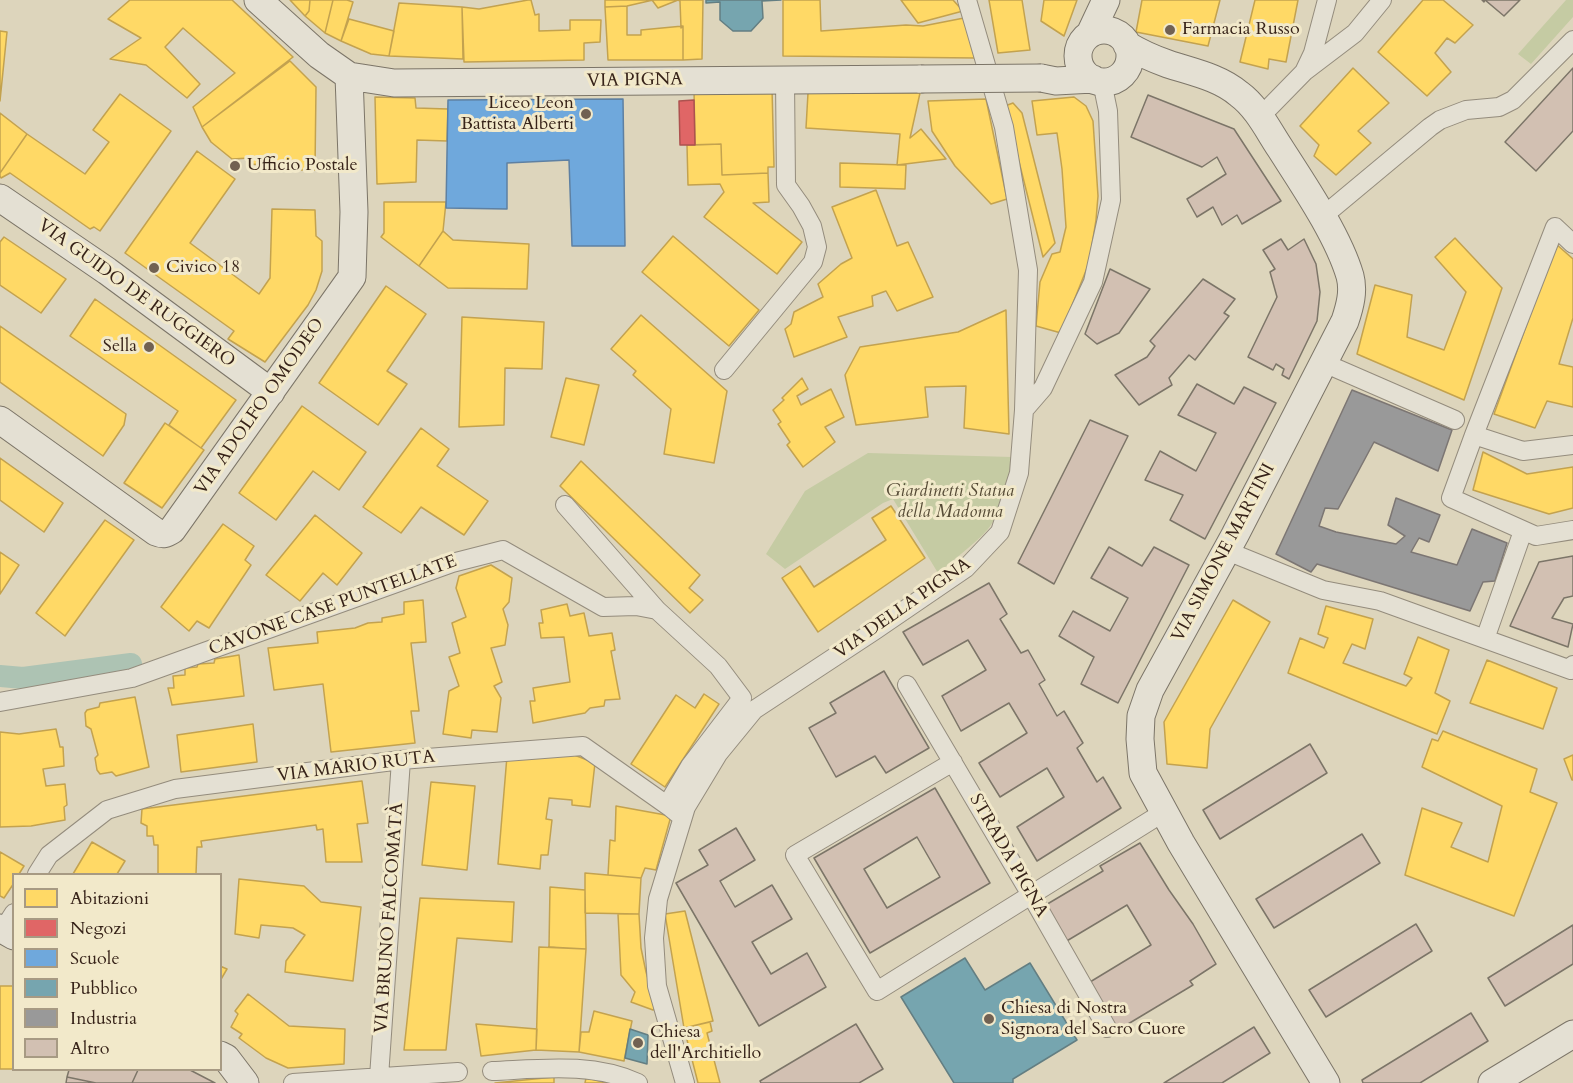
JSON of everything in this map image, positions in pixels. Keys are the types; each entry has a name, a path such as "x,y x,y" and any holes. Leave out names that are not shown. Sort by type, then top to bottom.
{"main road":[{"name":"VIA PIGNA","path":"258,0 319,55 349,76 394,83 1041,78 1104,57"},
{"path":"1104,57 1106,0"},
{"path":"1104,57 1111,0"},
{"name":"VIA SIMONE MARTINI","path":"1104,57 1139,52 1166,64 1217,80 1240,94 1260,117 1322,217 1350,277 1352,290 1345,321 1227,551 1150,690 1141,716 1140,739 1143,773 1164,812 1326,1083"},
{"name":"VIA ADOLFO OMODEO","path":"0,420 156,532 167,534 172,530 352,277 354,212 349,76"},
{"name":"VIA GUIDO DE RUGGIERO","path":"0,198 107,271 271,392"},
{"path":"1492,1083 1573,1034"},
{"path":"222,1055 245,1083"}],"street":[{"name":"VIA DELLA PIGNA","path":"685,1083 657,986 654,938 658,899 686,807 718,754 754,710 966,568 1000,532 1018,473 1024,410 1028,270 1004,127 967,0"},
{"path":"1304,72 1313,53 1327,0"},
{"path":"1260,117 1304,72 1355,33 1382,0"},
{"path":"1322,217 1440,120 1466,110 1499,107 1514,100 1573,40"},
{"path":"1024,410 1043,388 1094,282 1111,200 1104,57"},
{"path":"724,370 813,262 818,247 812,226 786,185 785,79"},
{"path":"1573,244 1555,227 1451,498 1536,536 1573,530"},
{"path":"1324,363 1455,420"},
{"path":"1474,435 1523,451 1573,445"},
{"path":"565,505 657,610 718,666 742,698 690,766 667,805"},
{"path":"1485,639 1523,531"},
{"name":"CAVONE CASE PUNTELLATE","path":"0,702 132,678 452,563 503,550 603,607 636,606 657,610"},
{"path":"1227,551 1323,590 1380,601 1571,670 1573,665"},
{"name":"STRADA PIGNA","path":"907,685 1107,1028"},
{"name":"VIA MARIO RUTA","path":"38,873 49,855 107,810 175,789 401,760 582,746 682,817"},
{"name":"VIA BRUNO FALCOMATÀ","path":"379,1077 401,760"},
{"path":"953,762 795,855 877,991 1164,812"},
{"path":"492,1071 565,1068 598,1070 638,1083"},
{"path":"292,1083 458,1072"}],"green space":[{"path":"1566,0 1573,0 1573,17 1531,64 1518,54"},
{"name":"Giardinetti Statua della Madonna","path":"868,453 1012,457 1004,495 993,522 977,540 938,573 893,499 883,503 785,569 766,554 805,491"}],"building: Abitazioni":[{"path":"130,0 232,0 293,57 202,127 193,107 235,73 183,28 165,47 200,84 187,98 146,65 110,59 141,38 108,19"},
{"path":"290,0 310,0 309,11 305,16"},
{"path":"310,0 333,0 325,33 305,16 309,11"},
{"path":"333,0 353,2 341,41 325,33"},
{"path":"531,0 535,15 539,14 539,31 570,30 570,20 601,20 600,42 584,43 584,60 464,62 462,7 479,9"},
{"path":"605,0 653,0 627,6 605,7"},
{"path":"652,0 678,0 658,8"},
{"path":"678,0 703,0 702,59 683,60 683,26 681,28 680,1"},
{"path":"783,0 820,0 821,31 906,25 923,26 964,18 976,58 783,56"},
{"path":"901,0 953,0 963,11 918,23"},
{"path":"989,0 1022,0 1030,50 998,53"},
{"path":"1044,0 1077,0 1064,36 1041,21"},
{"path":"1142,0 1220,0 1208,46 1136,32"},
{"path":"1255,0 1298,0 1286,62 1269,59 1268,69 1240,62"},
{"path":"1423,0 1443,0 1473,25 1455,43 1447,38 1435,53 1451,72 1427,96 1378,52"},
{"path":"399,3 462,7 463,59 389,56"},
{"path":"627,6 627,35 641,35 641,30 683,26 683,60 608,60 605,7"},
{"path":"349,19 394,31 389,56 371,54 341,41"},
{"path":"0,31 7,32 0,101"},
{"path":"290,61 316,87 315,170 272,170 266,165 249,164 250,158 232,159 211,142 202,127"},
{"path":"1353,68 1389,103 1358,131 1371,143 1336,175 1314,156 1319,145 1300,126"},
{"path":"772,88 774,167 768,167 768,173 722,175 721,144 695,145 694,89"},
{"path":"808,93 920,93 910,138 921,129 946,159 897,165 900,134 806,128"},
{"path":"120,94 171,131 100,231 94,227 90,229 10,173 1,178 0,173 27,134 85,174 109,142 93,130"},
{"path":"375,97 415,98 416,108 448,109 447,141 417,140 416,182 377,184"},
{"path":"1074,97 1086,106 1093,121 1098,196 1089,263 1061,333 1036,326 1040,282 1052,254 1060,252 1066,227 1057,133 1037,135 1032,101"},
{"path":"986,99 1007,199 991,204 955,166 932,131 928,101"},
{"path":"1013,103 1022,113 1055,243 1043,257 1005,106"},
{"path":"0,113 27,134 0,173"},
{"path":"721,144 722,175 768,173 769,202 753,203 802,242 777,274 704,217 724,192 720,184 688,185 687,145"},
{"path":"197,151 235,179 190,243 259,294 270,278 272,209 315,210 316,236 322,241 322,271 316,290 308,305 265,362 228,339 234,331 125,253"},
{"path":"840,163 906,165 905,189 840,187"},
{"path":"876,190 897,246 908,242 933,297 897,311 886,291 872,296 873,306 838,317 847,337 794,357 785,329 791,324 794,312 823,297 818,284 841,264 852,258 832,207"},
{"path":"384,202 446,202 443,231 419,266 381,237 384,233"},
{"path":"443,231 453,240 529,244 527,289 448,288 419,266"},
{"path":"673,236 759,310 729,346 642,272"},
{"path":"4,237 66,279 41,313 0,285 0,242"},
{"path":"1455,238 1502,288 1464,400 1357,354 1375,285 1412,295 1407,337 1444,350 1466,292 1435,257"},
{"path":"1556,244 1573,259 1573,318 1559,364 1573,367 1573,407 1547,401 1535,428 1494,414"},
{"path":"386,286 426,314 387,371 407,384 378,425 319,383"},
{"path":"95,299 236,400 201,448 169,425 178,411 70,336"},
{"path":"1006,310 1009,434 964,428 966,386 925,387 928,417 856,425 845,375 860,347 958,332"},
{"path":"641,315 727,391 714,463 664,454 671,409 633,375 636,371 611,349"},
{"path":"462,317 544,322 542,369 505,368 504,425 459,427"},
{"path":"0,326 126,414 124,425 103,456 0,382"},
{"path":"566,378 599,385 584,445 551,437"},
{"path":"802,378 808,389 797,396 801,405 831,389 844,417 825,427 835,442 803,467 787,445 790,442 778,424 781,422 773,410"},
{"path":"302,406 366,452 339,490 313,471 276,520 239,493"},
{"path":"165,423 204,450 162,508 124,483"},
{"path":"421,428 449,449 437,466 488,501 464,535 421,507 401,533 363,507"},
{"path":"1483,452 1527,474 1573,467 1573,508 1549,514 1473,490"},
{"path":"0,458 63,503 44,532 0,500"},
{"path":"581,461 700,575 689,588 703,600 690,613 560,486"},
{"path":"891,506 925,558 818,632 782,578 800,566 814,587 886,540 872,518"},
{"path":"315,515 362,553 337,585 323,573 300,601 266,575"},
{"path":"105,520 134,540 65,636 36,613"},
{"path":"223,524 254,546 245,560 251,565 209,628 197,621 189,631 161,607"},
{"path":"0,552 19,565 0,594"},
{"path":"491,565 512,578 509,602 503,609 508,625 505,645 491,648 502,682 494,686 501,698 497,732 472,730 471,738 443,734 449,691 459,686 449,657 460,653 452,623 466,617 456,588 459,576"},
{"path":"423,600 426,642 411,643 419,711 411,711 415,743 331,752 323,684 274,690 268,648 318,643 317,632 355,628 368,623 382,622 382,618 404,614 404,602"},
{"path":"1233,600 1270,622 1210,729 1207,768 1167,764 1164,722"},
{"path":"567,604 570,616 584,613 589,636 612,633 615,650 611,651 620,699 605,700 604,706 590,708 585,713 533,723 530,701 535,701 533,688 570,682 564,637 541,638 539,623 543,623 541,610"},
{"path":"1326,606 1373,619 1365,649 1352,644 1343,663 1406,686 1412,678 1404,674 1418,637 1449,650 1435,693 1450,701 1437,734 1288,673 1300,638 1324,648 1328,638 1318,634"},
{"path":"239,655 244,696 172,705 168,688 174,688 173,676 185,675 185,668 214,663 215,659"},
{"path":"1487,660 1557,688 1543,729 1470,703"},
{"path":"704,694 719,704 665,787 631,764 676,695 695,708"},
{"path":"135,697 149,767 116,776 112,772 100,774 95,758 98,755 91,729 86,726 85,713 87,710 99,707 100,703"},
{"path":"253,724 257,762 181,772 177,735"},
{"path":"56,729 60,747 63,747 64,766 43,769 46,786 65,784 67,805 64,807 65,820 31,826 0,827 0,732 19,734"},
{"path":"1443,731 1537,769 1530,792 1557,803 1514,916 1405,875 1422,808 1462,823 1451,847 1488,862 1502,806 1422,767 1432,739 1438,741"},
{"path":"569,753 595,763 590,807 572,805 572,800 549,798 546,819 552,820 548,855 541,855 540,869 498,864 507,756"},
{"path":"1573,755 1573,780 1572,780 1564,759"},
{"path":"362,781 368,823 357,824 362,862 326,862 323,829 317,830 316,825 201,841 202,847 197,847 196,873 158,873 158,845 154,845 153,836 147,836 147,826 141,823 142,809"},
{"path":"431,782 475,786 467,870 422,865"},
{"path":"616,806 671,816 656,870 645,868 641,878 608,875 610,840 615,841"},
{"path":"92,842 125,861 118,873 74,873"},
{"path":"0,852 24,866 20,873 12,873 12,886 4,898 0,896"},
{"path":"585,873 641,878 639,914 585,913"},
{"path":"239,879 304,886 321,902 361,907 353,981 285,972 286,961 305,935 293,928 261,925 259,938 235,934"},
{"path":"550,887 585,890 586,949 549,947"},
{"path":"420,898 514,902 512,942 457,938 446,1050 404,1050"},
{"path":"685,911 713,1021 684,1028 665,914"},
{"path":"618,914 639,914 641,948 657,1008 653,1010 631,1002 635,992 621,975"},
{"path":"539,947 586,949 579,1052 536,1050"},
{"path":"222,967 227,969 222,978"},
{"path":"0,986 12,986 12,1069 0,1069"},
{"path":"248,994 289,1026 345,1029 344,1064 288,1068 266,1058 239,1038 242,1034 231,1027 238,1014 235,1011"},
{"path":"594,1011 632,1021 624,1061 579,1052 581,1032 589,1032"},
{"path":"710,1022 712,1031 707,1033 720,1083 698,1083 684,1028"},
{"path":"476,1024 537,1029 536,1050 481,1056"},
{"path":"554,1077 554,1083 495,1083"},
{"path":"586,1078 610,1083 585,1083"}],"building: Negozi":[{"path":"694,100 695,145 680,145 679,101"}],"building: Scuole":[{"path":"623,99 625,246 572,246 569,160 507,163 507,209 446,208 448,100"}],"building: Pubblico":[{"path":"706,0 781,0 762,1 763,18 751,31 733,31 720,20 720,2 706,3"},
{"name":"Chiesa di Nostra Signora del Sacro Cuore","path":"965,958 985,990 1030,963 1077,1040 1013,1079 1013,1083 954,1083 901,997"},
{"name":"Chiesa dell'Architiello","path":"630,1029 648,1035 647,1064 625,1058"}],"building: Industria":[{"path":"1352,390 1452,430 1438,471 1374,442 1338,509 1325,508 1319,526 1336,532 1396,544 1405,536 1388,525 1396,498 1440,515 1429,542 1419,538 1411,552 1457,565 1472,529 1507,543 1495,581 1483,582 1470,611 1317,564 1311,572 1276,554"}],"building: Altro":[{"path":"1485,0 1520,0 1504,16"},
{"path":"1573,68 1573,131 1536,171 1505,142"},
{"path":"1148,95 1234,129 1281,201 1242,224 1237,215 1222,225 1213,207 1197,217 1187,199 1226,174 1217,157 1202,167 1131,137"},
{"path":"1281,239 1288,250 1304,239 1316,264 1320,292 1317,321 1289,379 1282,375 1284,369 1276,364 1273,370 1248,357 1277,297 1270,272 1275,269 1263,250"},
{"path":"1110,269 1150,289 1119,333 1097,344 1085,334"},
{"path":"1203,279 1235,299 1224,313 1229,316 1195,360 1189,355 1169,378 1172,385 1139,405 1115,375 1147,357 1155,346 1150,341"},
{"path":"1197,384 1234,404 1244,387 1276,403 1205,539 1170,520 1183,495 1145,480 1160,451 1196,471 1216,433 1178,415"},
{"path":"1090,420 1128,436 1054,584 1018,563"},
{"path":"1109,547 1142,566 1154,547 1189,565 1118,703 1081,684 1094,657 1059,636 1073,611 1110,631 1128,598 1091,578"},
{"path":"1573,556 1573,596 1564,598 1552,618 1573,624 1568,647 1510,626 1539,562"},
{"path":"989,583 1007,614 1000,619 1021,653 1028,650 1045,680 1039,684 1057,716 1064,711 1083,743 1077,748 1097,782 1103,777 1121,808 1037,861 1017,827 1064,797 1047,768 1000,797 979,763 1027,733 1009,703 961,731 942,696 986,670 968,640 923,665 903,632"},
{"path":"884,671 929,748 886,773 875,756 836,777 809,728 836,713 830,703"},
{"path":"1310,744 1327,773 1220,839 1203,810"},
{"path":"935,788 990,883 870,953 814,858","holes":["917,837 940,877 887,908 864,869"]},
{"path":"736,828 755,860 720,881 735,907 772,885 792,919 752,942 771,974 807,953 826,987 759,1026 676,883 708,865 699,850"},
{"path":"1362,834 1380,863 1274,928 1256,899"},
{"path":"1140,843 1216,964 1190,981 1193,985 1118,1030 1090,982 1151,945 1127,905 1065,942 1044,906 1103,871 1100,866"},
{"path":"1416,924 1432,951 1326,1017 1309,990"},
{"path":"1573,925 1573,964 1505,1006 1488,978"},
{"path":"1471,1013 1488,1041 1420,1083 1363,1083 1362,1080"},
{"path":"856,1024 883,1069 859,1083 761,1083 760,1081"},
{"path":"1254,1027 1270,1053 1222,1083 1164,1083"},
{"path":"69,1071 138,1071 132,1083 96,1083 67,1077"},
{"path":"138,1071 192,1071 215,1083 132,1083"},
{"path":"67,1077 96,1083 66,1083"}],"waterway":[{"path":"0,676 23,678 131,664"}],"place":[{"name":"Farmacia Russo","path":"1170,30"},
{"name":"Liceo Leon Battista Alberti","path":"586,114"},
{"name":"Ufficio Postale","path":"235,166"},
{"name":"Civico 18","path":"154,268"},
{"name":"Sella","path":"149,347"},
{"name":"Chiesa di Nostra Signora del Sacro Cuore","path":"989,1019"},
{"name":"Chiesa dell'Architiello","path":"638,1043"}]}
